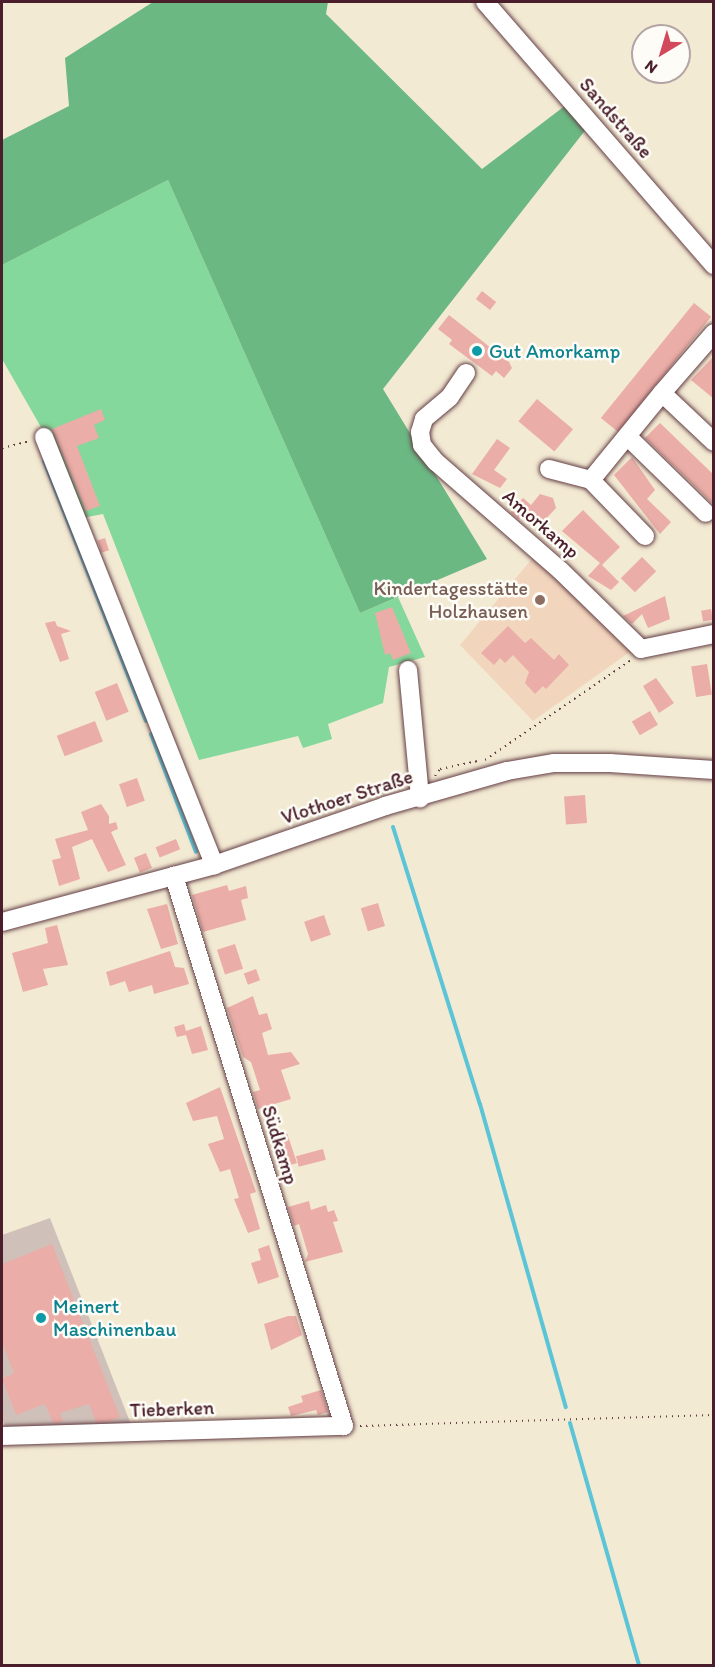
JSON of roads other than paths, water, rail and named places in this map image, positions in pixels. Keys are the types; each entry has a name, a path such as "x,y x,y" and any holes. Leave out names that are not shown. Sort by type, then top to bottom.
{"street":[{"name":"Sandstraße","path":"485,2 714,265"},
{"path":"591,480 714,333"},
{"name":"Amorkamp","path":"466,373 450,397 424,419 420,432 422,445 436,462 560,570 641,649 714,634"},
{"path":"662,393 714,442"},
{"path":"627,436 706,513"},
{"path":"44,437 214,865"},
{"path":"549,469 591,480 645,536"},
{"path":"408,670 425,796"},
{"name":"Vlothoer Straße","path":"2,922 214,865 507,771 554,763 714,770"},
{"name":"Südkamp","path":"174,876 344,1426"},
{"name":"Tieberken","path":"2,1436 344,1426"}],"waterway":[{"path":"44,461 146,721"},
{"path":"151,734 196,852"},
{"path":"393,827 480,1104 566,1407"},
{"path":"570,1423 639,1666"}],"place":[{"name":"Gut Amorkamp","path":"477,351"},
{"name":"Kindertagesstätte Holzhausen","path":"540,600"},
{"name":"Meinert Maschinenbau","path":"41,1318"}]}
